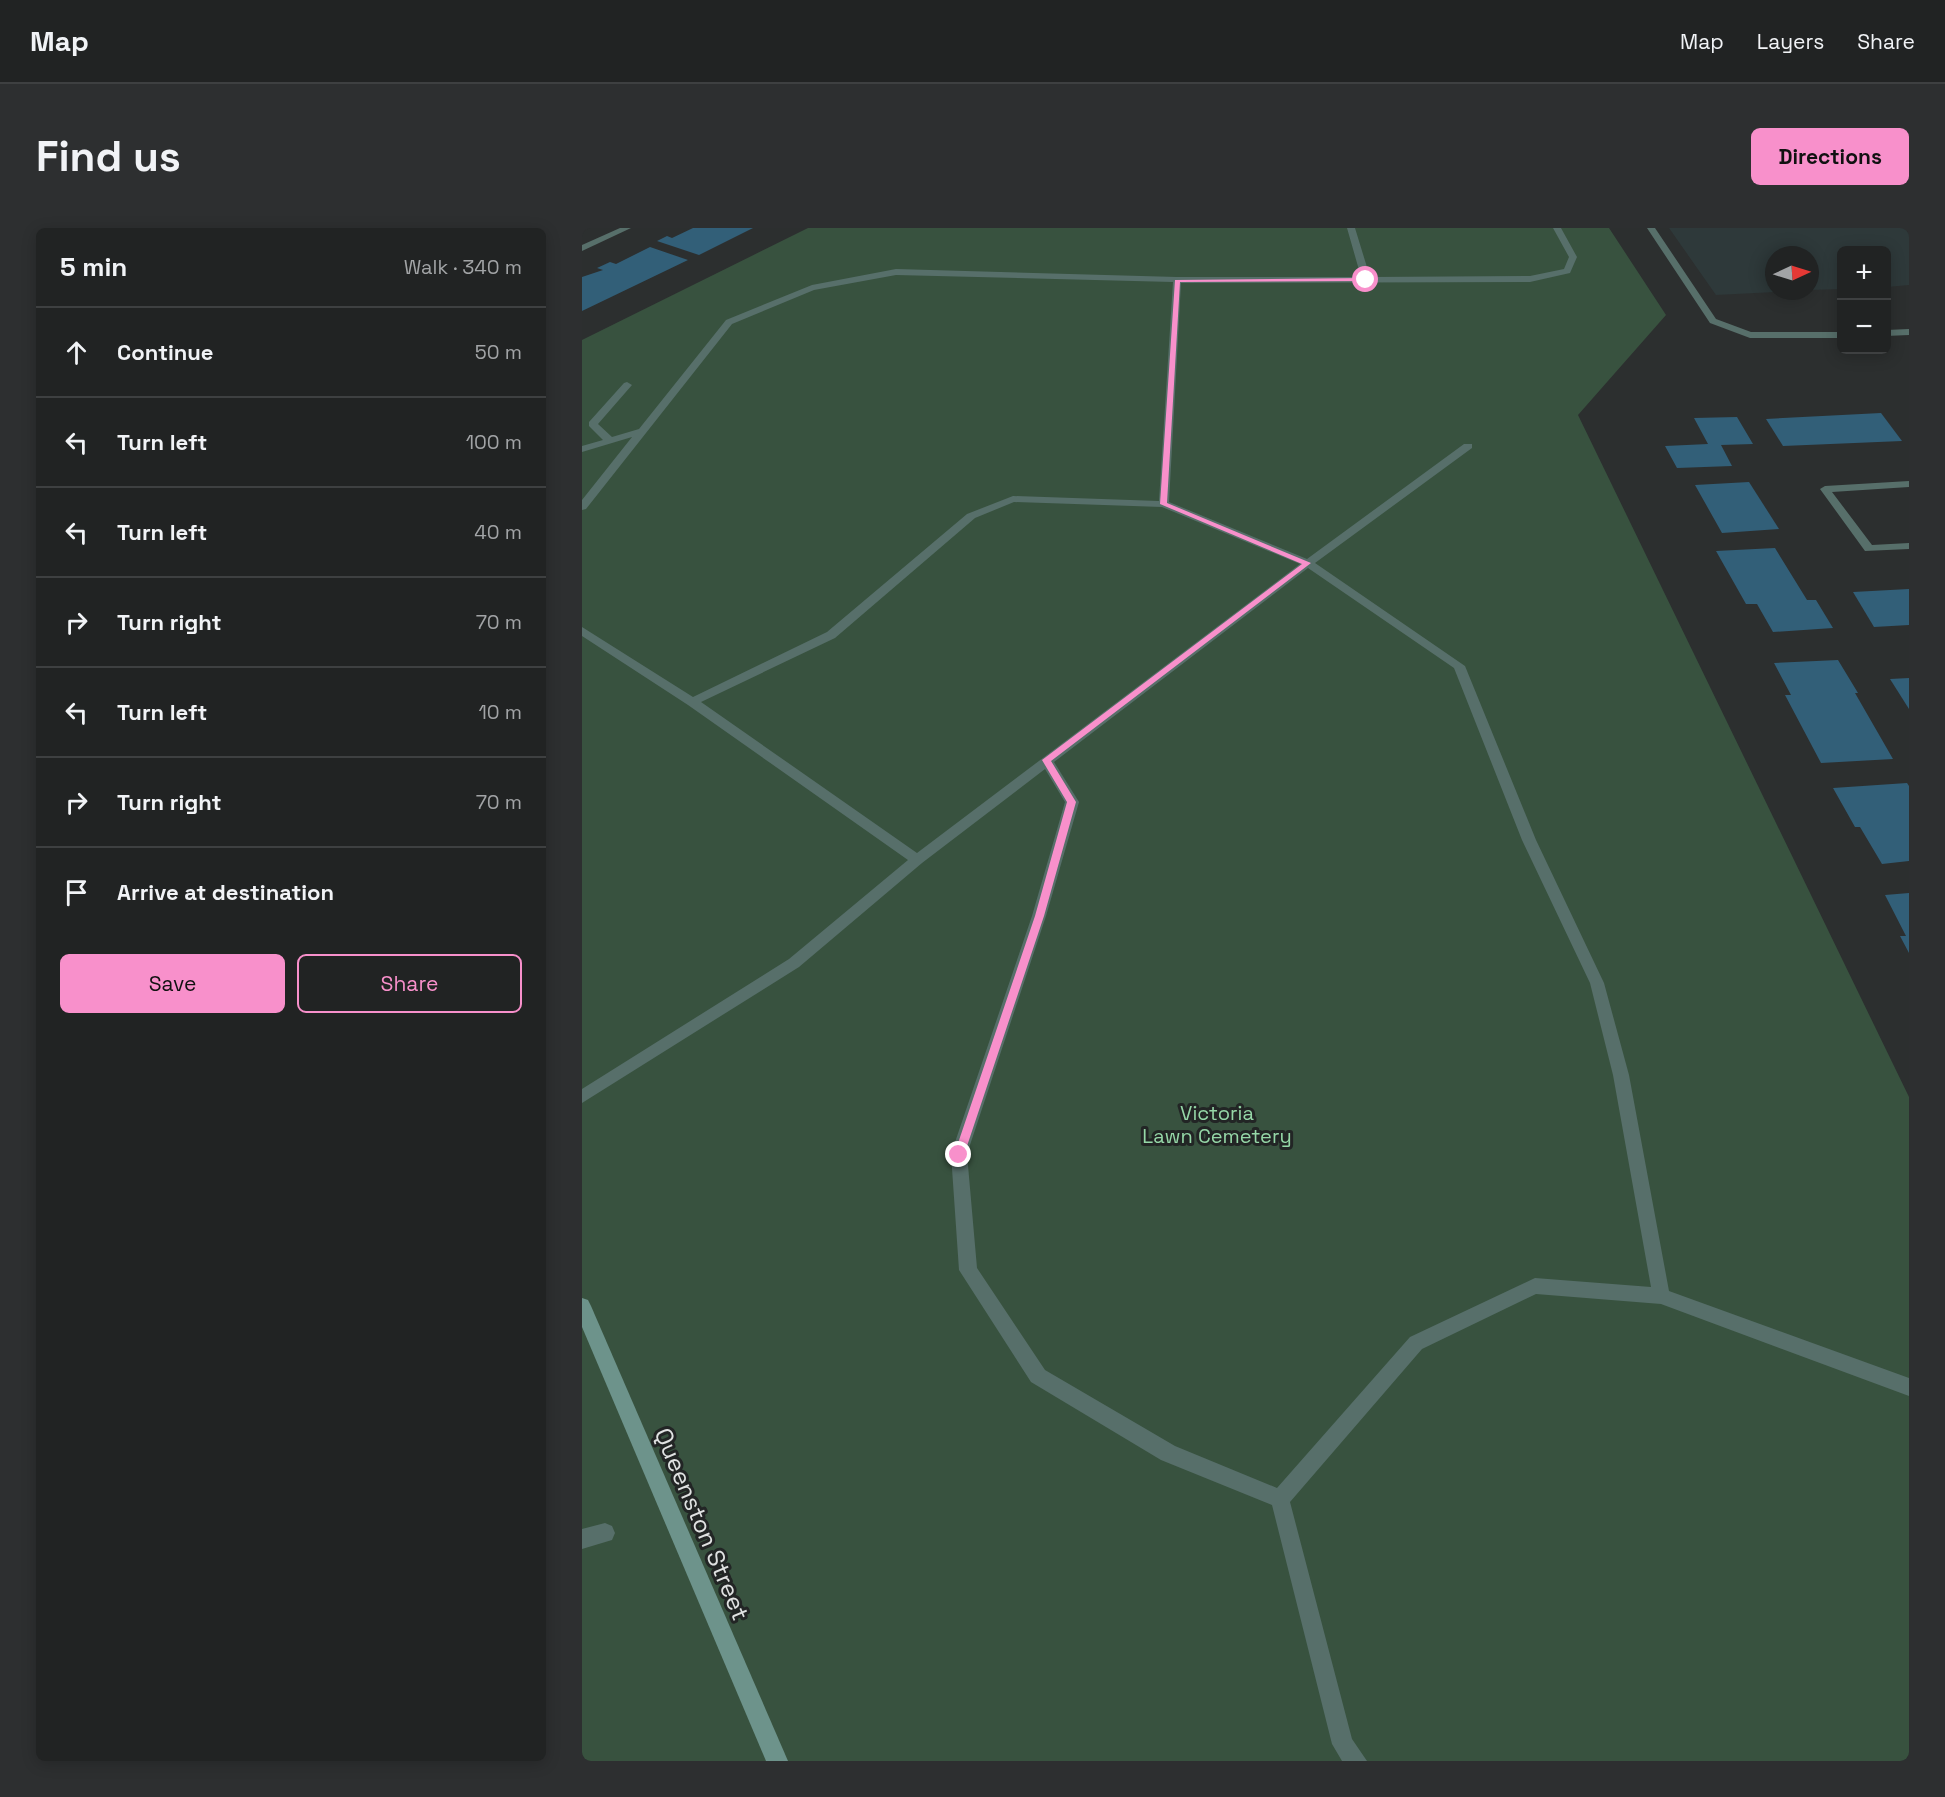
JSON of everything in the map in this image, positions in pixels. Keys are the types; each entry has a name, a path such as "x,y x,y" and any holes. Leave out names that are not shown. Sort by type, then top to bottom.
{"main road":[{"name":"Queenston Street","path":"582,1306 777,1761"}],"street":[{"path":"583,247 627,228"},
{"path":"1351,228 1366,280"},
{"path":"582,507 729,322 812,288 896,272 1177,280 1530,279 1567,271 1573,257 1557,228"},
{"path":"1651,228 1713,321 1750,336 1837,335"},
{"path":"1164,504 1177,280"},
{"path":"1891,333 1909,332"},
{"path":"609,440 593,424 627,385"},
{"path":"582,416 599,417"},
{"path":"582,449 645,430"},
{"path":"582,1097 794,963 917,860 1047,760 1308,563 1468,446"},
{"path":"1908,485 1825,489 1869,549 1909,546"},
{"path":"692,702 831,635 971,516 1013,499 1164,504 1308,563 1459,666 1529,840 1598,983 1621,1075 1660,1296"},
{"path":"582,631 692,702 917,860"},
{"path":"1047,760 1072,802 1040,916 959,1155 968,1270 1038,1376 1168,1453 1280,1499"},
{"path":"1280,1499 1416,1343 1535,1286 1660,1296 1909,1387"},
{"path":"1280,1499 1343,1744 1356,1761"},
{"path":"582,1539 605,1533"}],"shaded area":[{"path":"1669,228 1909,228 1909,285 1891,287 1891,246 1837,246 1837,289 1819,290 1819,246 1765,246 1765,292 1716,295"}],"green space":[{"name":"Victoria Lawn Cemetery","path":"808,228 1609,228 1666,315 1578,415 1909,1097 1909,1761 582,1761 582,340"}],"building":[{"path":"693,228 753,228 699,255 657,241 667,236 672,238"},
{"path":"650,247 688,260 582,311 582,277 603,270 597,268 610,262 616,264"},
{"path":"1881,413 1902,441 1783,446 1766,419"},
{"path":"1737,417 1753,444 1721,445 1732,466 1677,468 1665,446 1708,444 1694,418"},
{"path":"1749,482 1779,529 1722,533 1695,485"},
{"path":"1775,548 1807,600 1816,600 1833,628 1773,632 1757,604 1746,604 1716,551"},
{"path":"1909,589 1909,625 1874,627 1853,592"},
{"path":"1838,660 1893,759 1821,763 1785,695 1791,695 1774,663"},
{"path":"1909,678 1909,709 1890,679"},
{"path":"1907,783 1909,786 1909,861 1882,864 1860,827 1855,827 1833,788"},
{"path":"1909,893 1909,953 1900,936 1906,936 1885,895"}],"route":[{"path":"959,1155 1040,916 1072,802 1047,760 1308,563 1164,504 1177,280 1366,280"}]}
